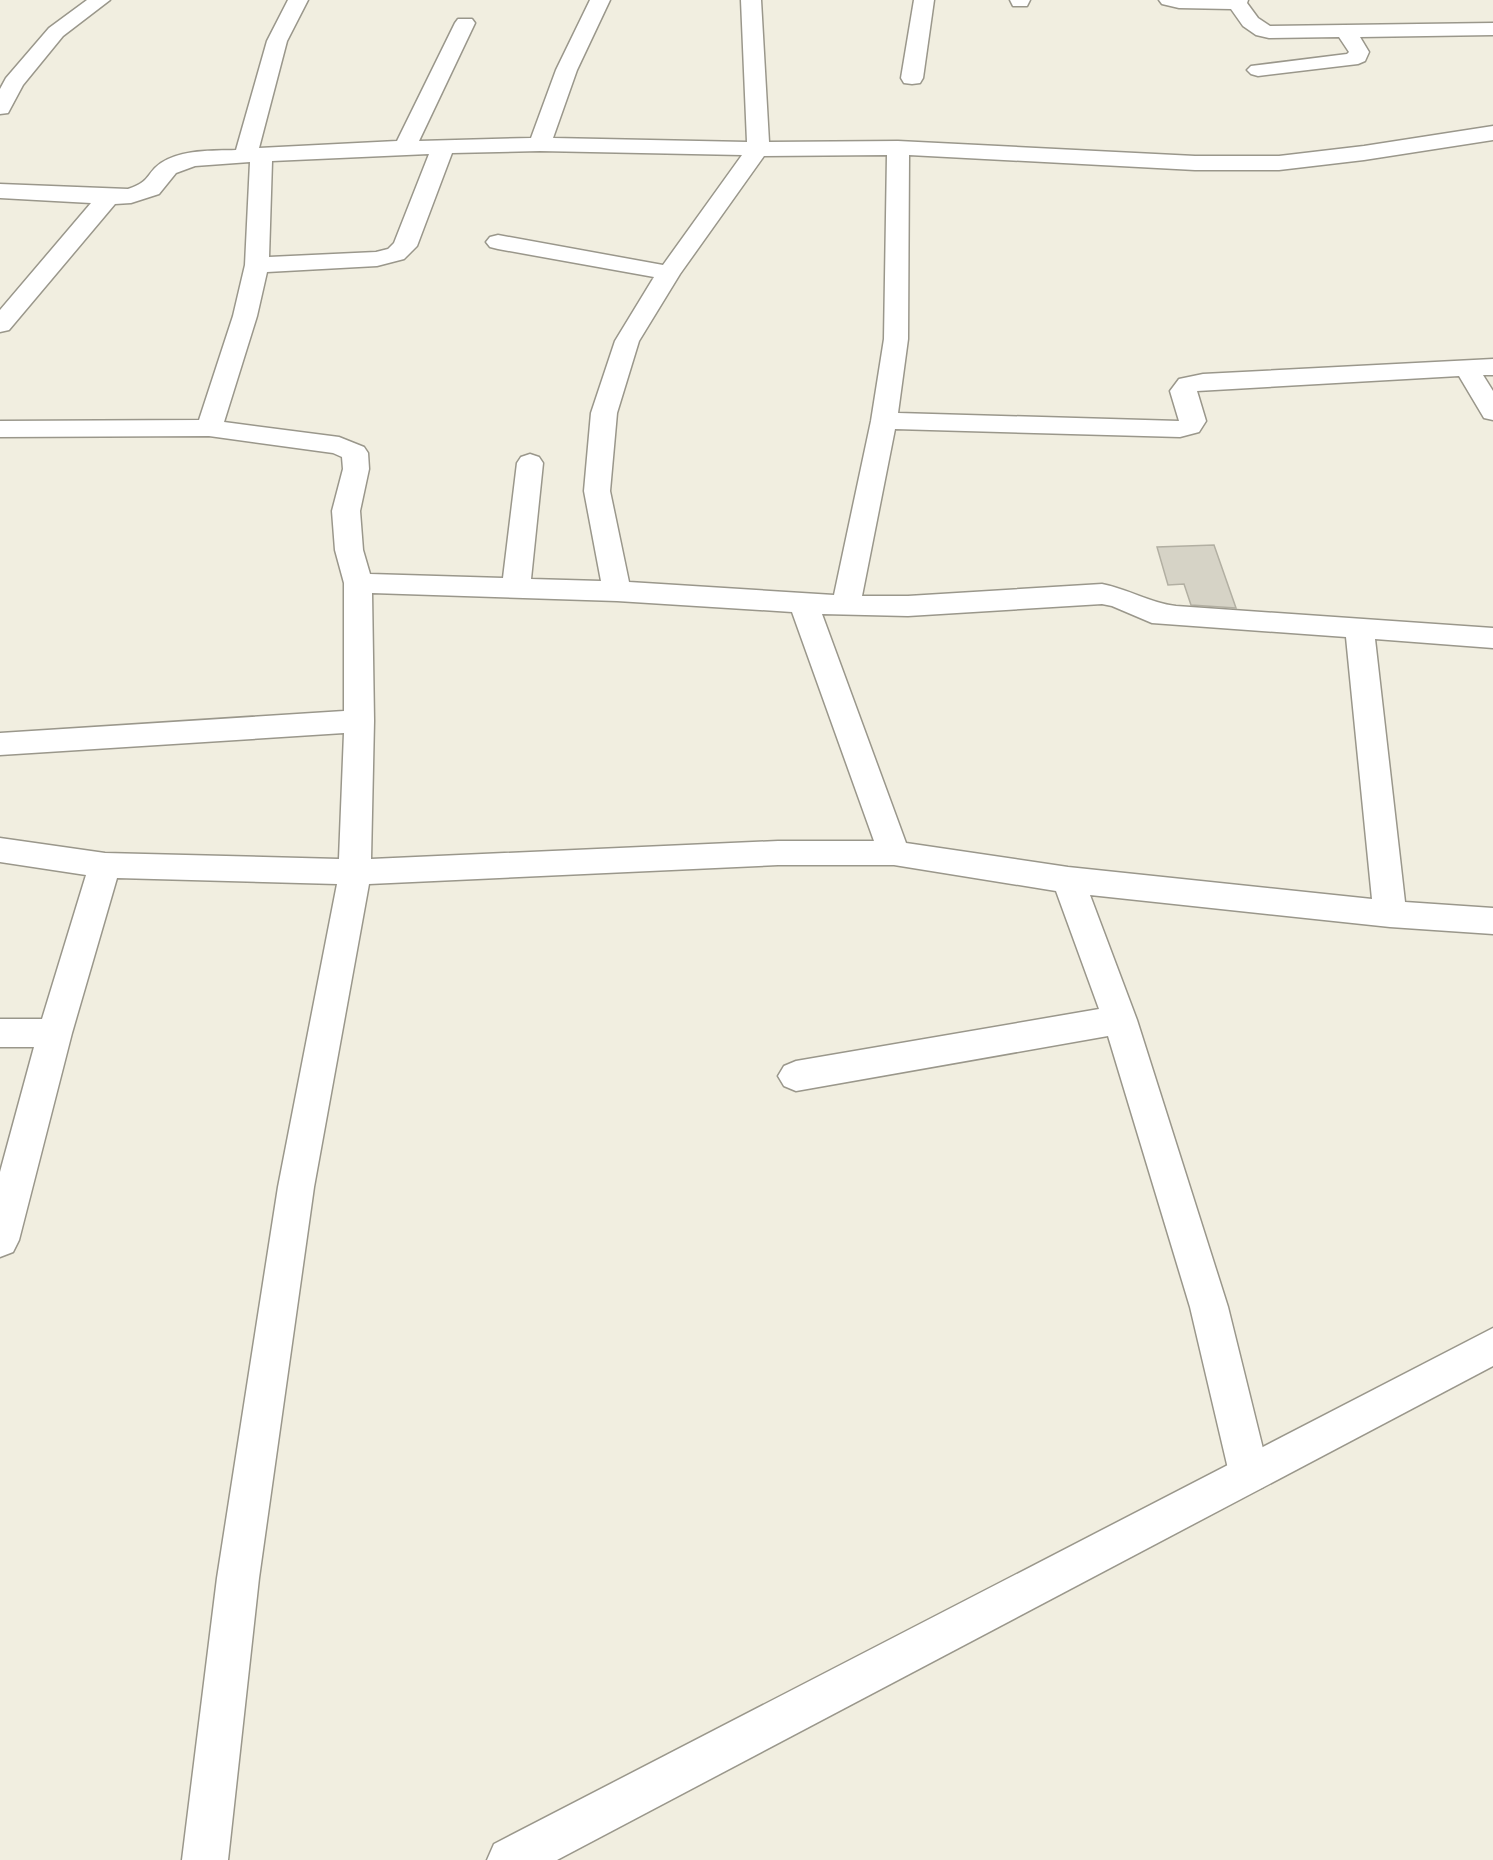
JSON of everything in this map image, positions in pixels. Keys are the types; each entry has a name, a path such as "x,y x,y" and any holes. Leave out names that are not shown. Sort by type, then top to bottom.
{"street":[{"path":"0,108 14,83 56,32 100,0"},
{"path":"209,428 245,316 257,265 253,154 277,40 298,0"},
{"path":"540,144 556,92 584,29 600,0"},
{"path":"617,591 597,491 604,413 627,341 669,273 758,149 751,0"},
{"path":"912,78 924,0"},
{"path":"1169,0 1238,2 1252,26 1269,32 1493,29"},
{"path":"405,148 465,23"},
{"path":"1258,70 1352,60 1358,57 1359,52 1345,30"},
{"path":"0,191 108,197 131,196 151,189 168,168 178,162 253,154 405,148 540,144 758,149 898,148 1195,163 1279,163 1364,153 1493,133"},
{"path":"257,265 377,259 396,254 405,246 443,147"},
{"path":"846,606 884,421 896,339 898,148"},
{"path":"0,325 108,197"},
{"path":"498,242 669,273"},
{"path":"884,421 1180,429 1190,426 1194,421 1183,391 1188,385 1215,381 1493,367"},
{"path":"1466,368 1493,412"},
{"path":"0,429 209,428 339,445 355,453 356,469 346,511 349,550 358,584 359,721 355,872 291,1223 238,1578 205,1860"},
{"path":"516,587 530,463"},
{"path":"358,584 617,591 846,606 908,606 1102,594 1119,597 1152,613 1176,616 1493,638"},
{"path":"803,602 894,853"},
{"path":"1359,628 1390,914"},
{"path":"0,744 359,721"},
{"path":"0,850 105,865 355,872 778,853 894,853 1068,880 1390,914 1493,921"},
{"path":"0,1240 55,1033 105,865"},
{"path":"1068,880 1120,1020 1209,1306 1249,1473"},
{"path":"796,1076 1120,1020"},
{"path":"0,1033 55,1033"},
{"path":"510,1860 1493,1346"}],"building":[{"path":"1214,545 1236,608 1191,605 1184,584 1168,585 1157,547"}]}
